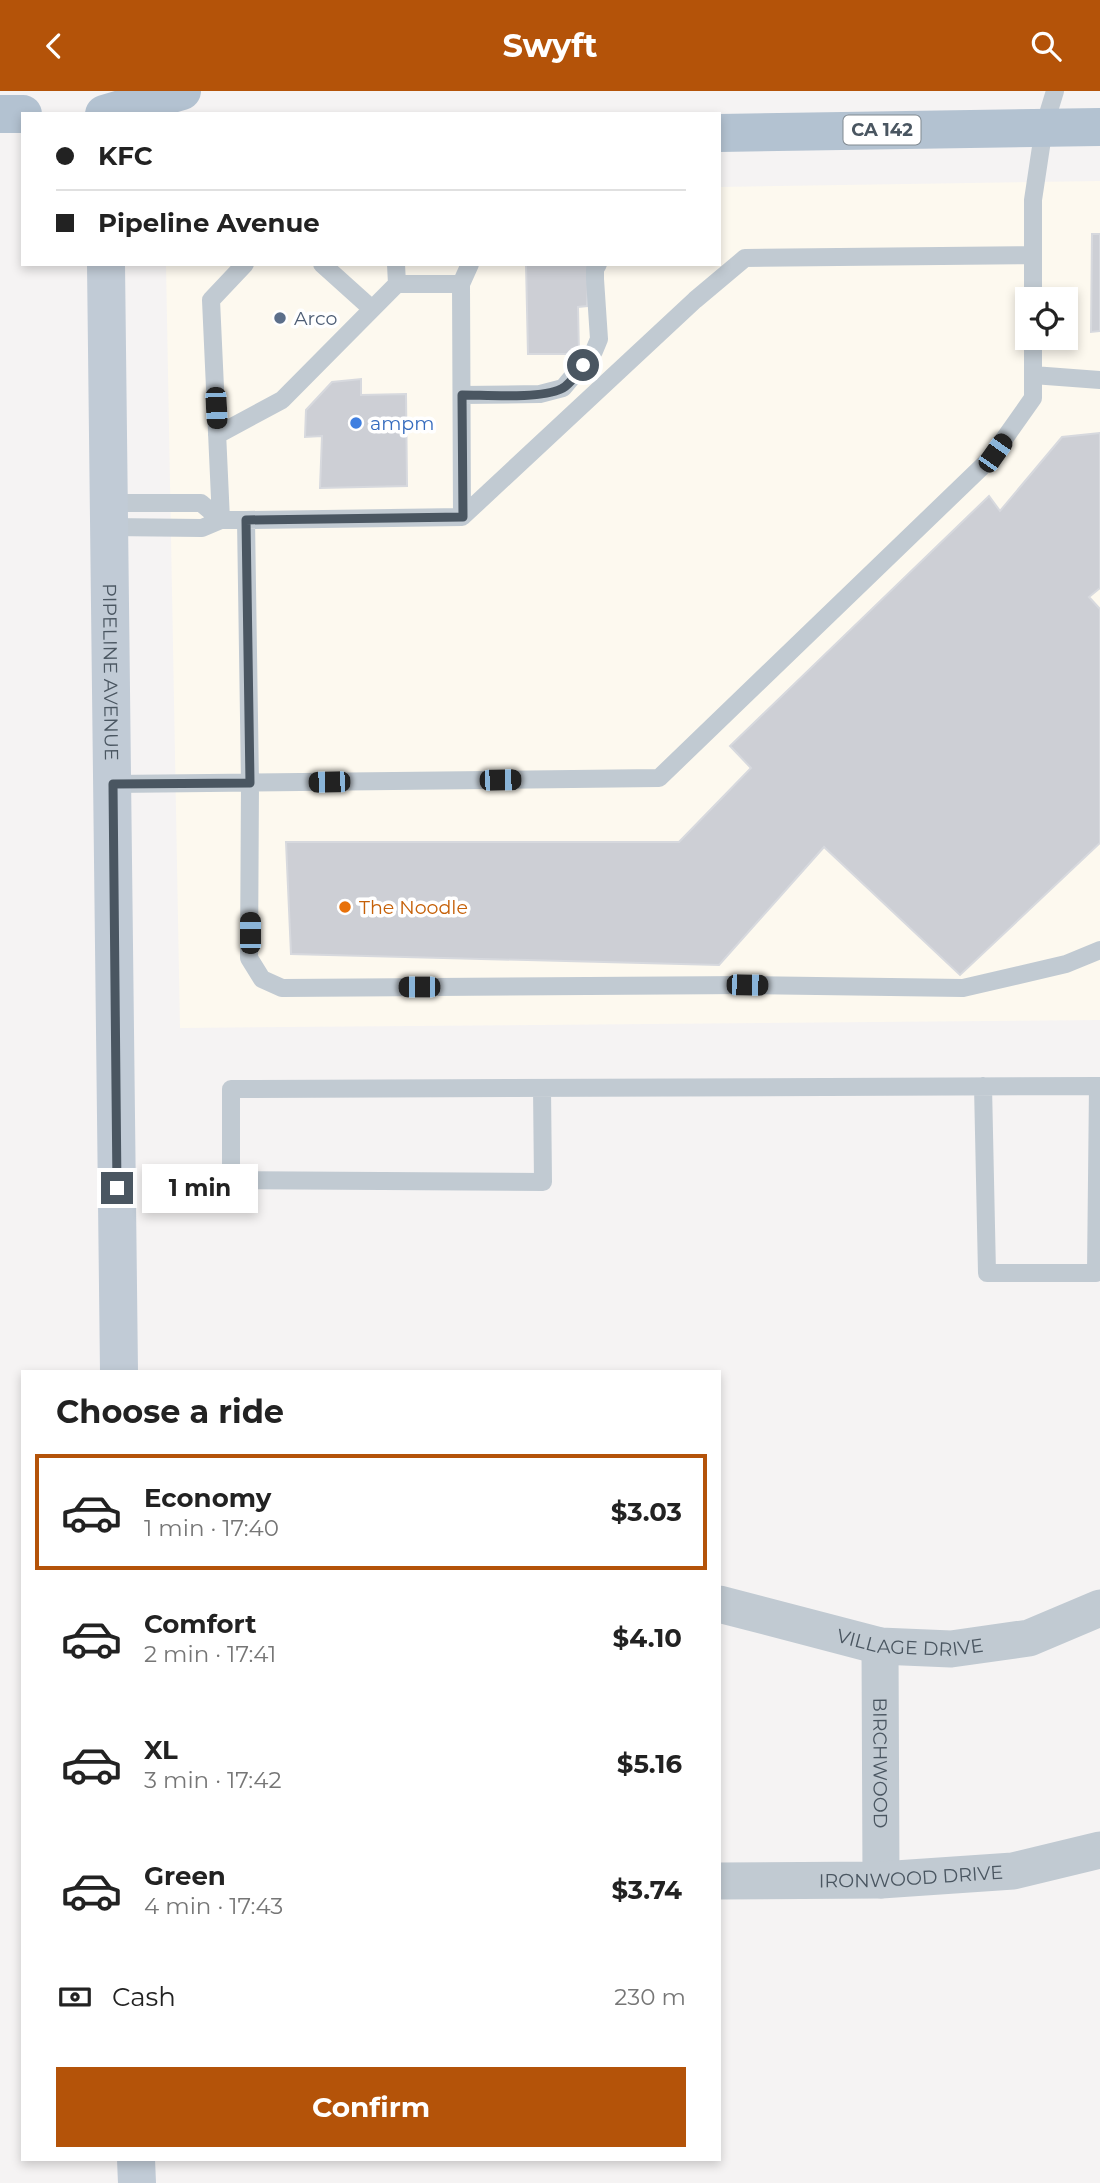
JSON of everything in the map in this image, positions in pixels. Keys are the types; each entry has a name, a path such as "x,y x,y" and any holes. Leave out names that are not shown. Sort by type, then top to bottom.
{"main road":[{"path":"98,91 103,112"},
{"path":"104,112 107,91"},
{"path":"111,112 182,91"},
{"path":"0,114 21,114"},
{"name":"CA 142","path":"721,133 1100,127"},
{"name":"PIPELINE AVENUE","path":"106,266 119,1370"},
{"path":"136,2161 137,2183"}],"street":[{"name":"VILLAGE DRIVE","path":"721,1605 880,1646 951,1649 1029,1638 1100,1608"},
{"name":"BIRCHWOOD","path":"880,1646 881,1880"},
{"name":"IRONWOOD DRIVE","path":"721,1881 881,1880 1013,1871 1100,1850"}],"lane":[{"path":"1033,287 1033,200 1044,127 1055,91"},
{"path":"110,515 202,528 221,520 463,517 695,300 746,258 1033,255"},
{"path":"221,520 211,300 243,266"},
{"path":"325,266 372,309"},
{"path":"218,435 282,400 397,284 397,266"},
{"path":"463,517 461,284 469,266"},
{"path":"462,395 540,394 563,389 594,351 599,339 595,279 597,266"},
{"path":"397,284 461,284"},
{"path":"113,784 659,778 990,459 1033,398 1033,350"},
{"path":"1033,375 1100,380"},
{"path":"110,515 201,503 221,520"},
{"path":"246,520 250,783 249,958 262,978 282,988 733,985 963,988 1066,964 1100,950"},
{"path":"542,1088 543,1182 231,1180 231,1089 984,1086 1099,1086 1096,1273 988,1273 984,1086"}],"shaded area":[{"path":"1100,181 1100,1020 180,1028 166,266 721,266 721,187"}],"building":[{"path":"1092,234 1100,234 1100,331 1091,332"},
{"path":"526,266 589,266 587,306 578,307 579,354 528,354"},
{"name":"ampm","path":"361,379 361,395 406,394 407,486 320,488 322,436 305,437 306,410 332,382"},
{"path":"1100,433 1100,588 1089,597 1100,609 1100,843 960,975 824,847 719,965 291,954 286,842 679,842 751,768 730,746 989,496 1000,511 1062,437"}],"place":[{"name":"Arco","path":"280,318"},
{"name":"ampm","path":"356,423"},
{"name":"The Noodle","path":"345,907"}],"route":[{"path":"117,1188 113,784 250,783 246,520 463,517 462,395 540,394 563,389 583,365"}]}
